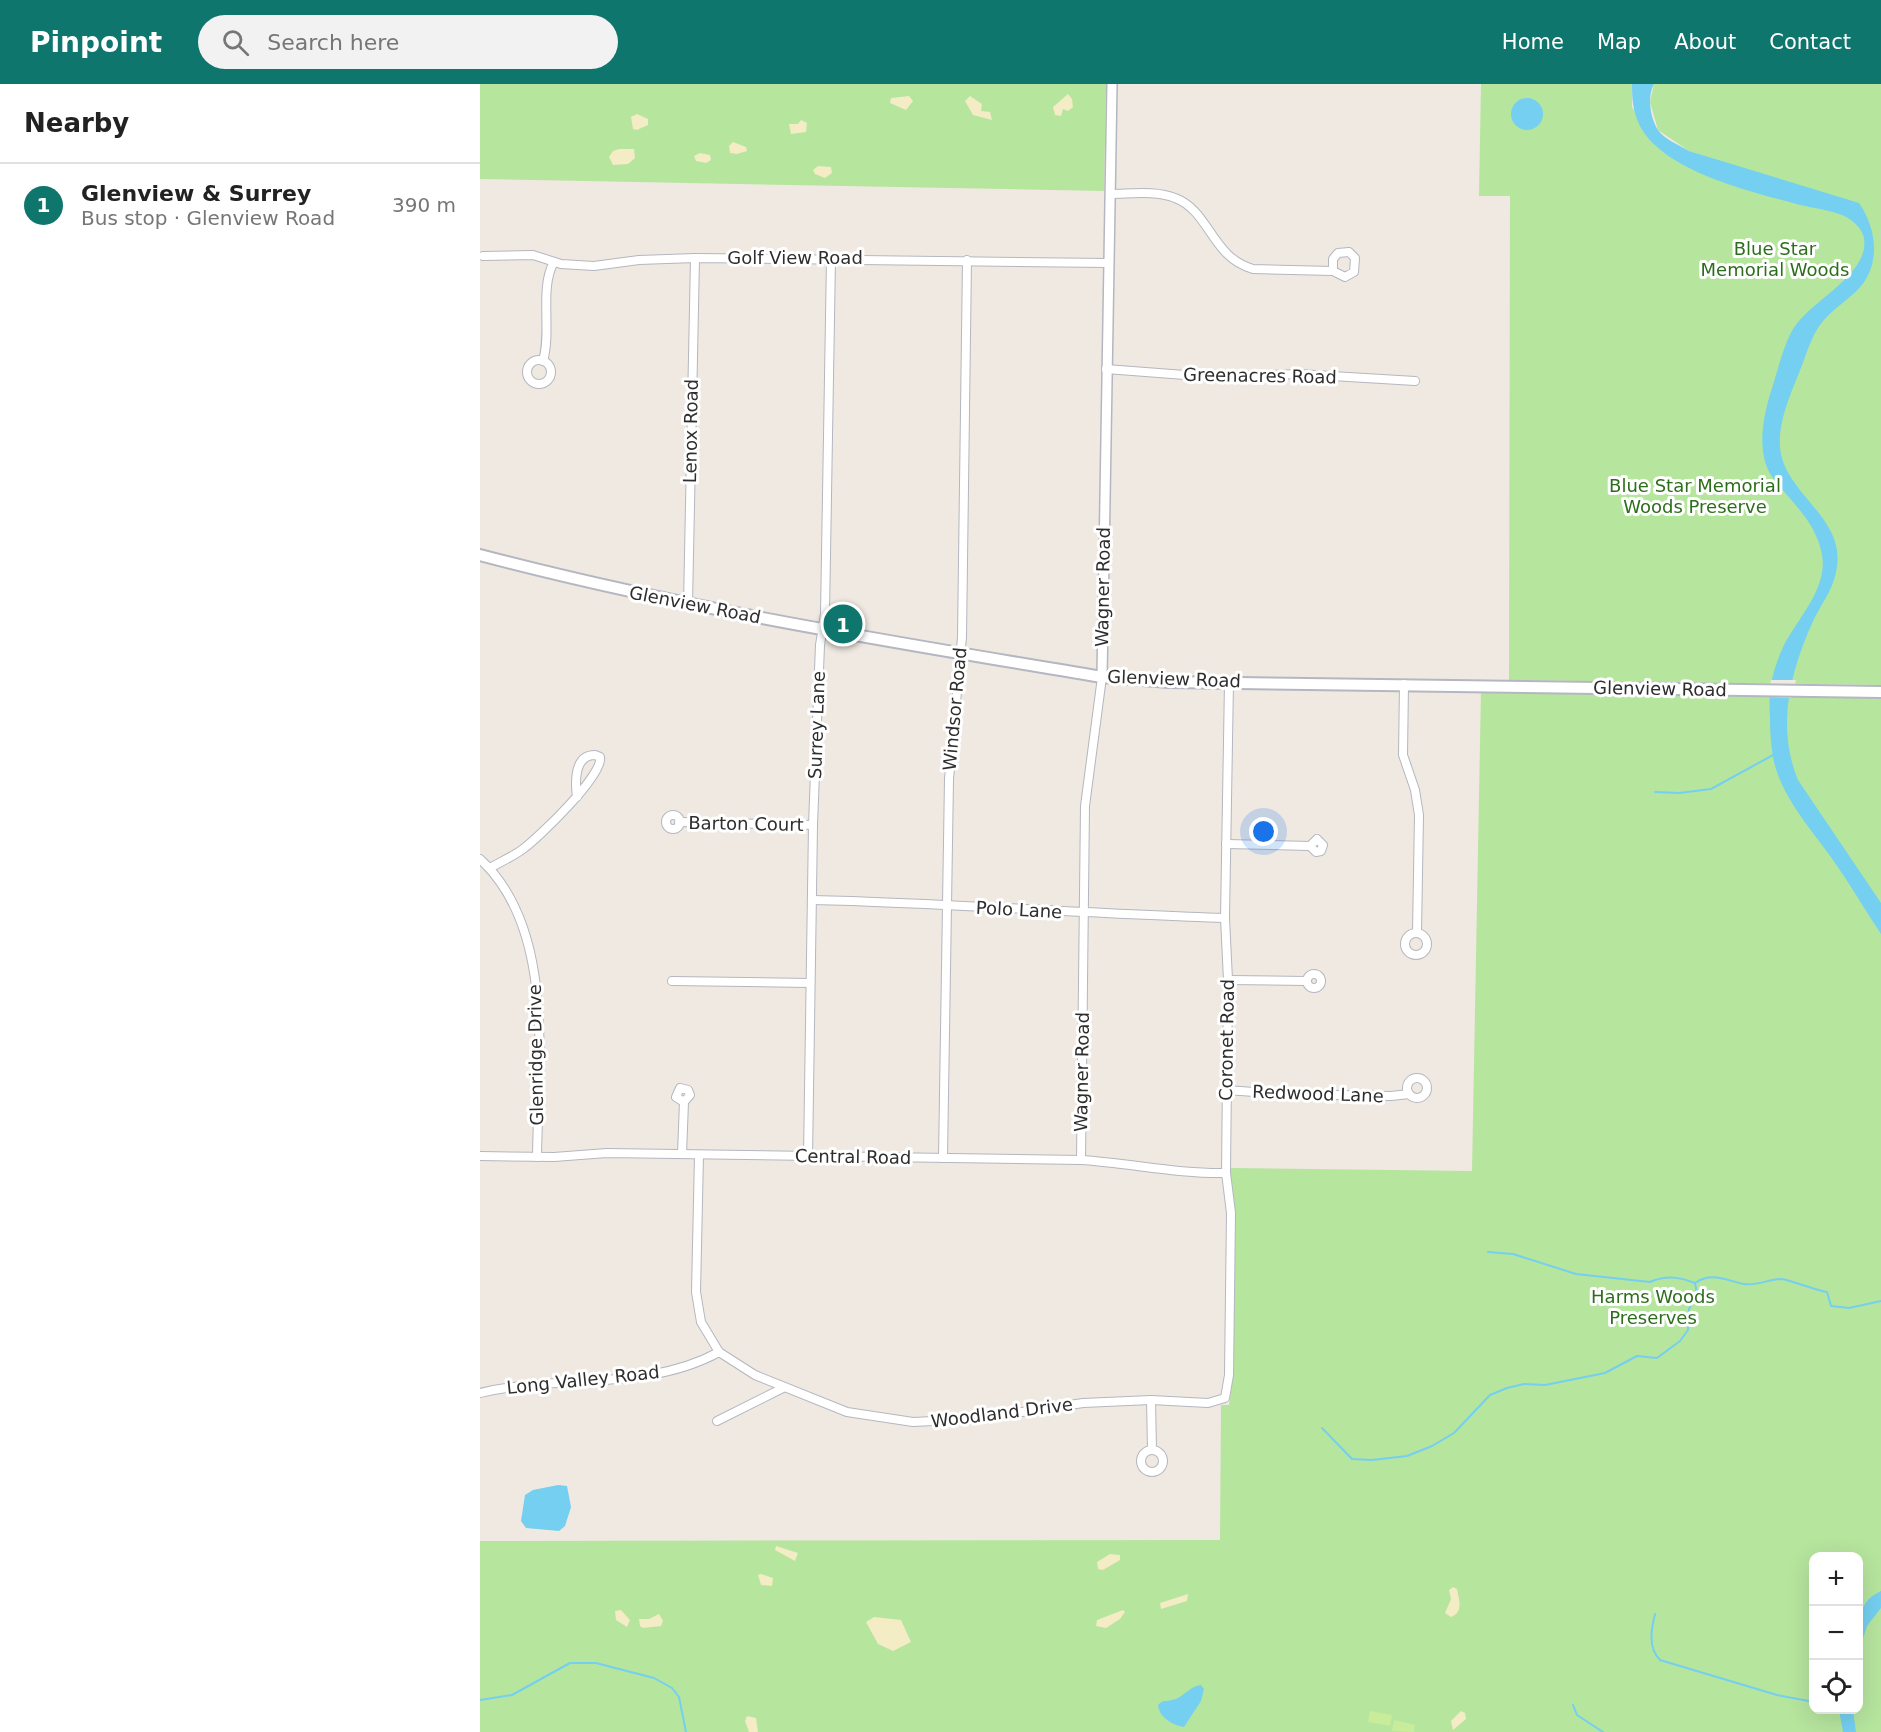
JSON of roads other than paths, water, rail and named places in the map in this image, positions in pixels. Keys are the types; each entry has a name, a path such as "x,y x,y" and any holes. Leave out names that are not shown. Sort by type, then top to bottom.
{"main road":[{"name":"Glenview Road","path":"480,555 581,582 688,604 960,654 1102,677 1169,682 1881,692"}],"street":[{"name":"Wagner Road","path":"1081,1160 1085,806 1102,677 1112,84"},
{"path":"1110,194 1152,194 1175,198 1192,209 1224,253 1242,266 1253,269 1333,271"},
{"name":"Golf View Road","path":"483,256 533,255 554,262 594,266 639,260 694,258 1108,263"},
{"name":"Lenox Road","path":"688,604 694,258"},
{"name":"Surrey Lane","path":"808,1157 813,825 822,629 825,614 831,258"},
{"name":"Windsor Road","path":"943,1158 950,759 960,654 967,260"},
{"path":"543,361 548,341 548,278 554,262"},
{"name":"Greenacres Road","path":"1106,369 1210,377 1299,374 1415,381"},
{"name":"Coronet Road","path":"1225,1398 1229,1375 1231,1213 1226,1173 1228,980 1225,918 1229,682"},
{"path":"1404,684 1403,755 1415,790 1419,814 1417,932"},
{"path":"490,868 528,846 577,797 599,768 600,757 595,755 586,757 579,766 577,797"},
{"name":"Barton Court","path":"680,822 813,825"},
{"path":"1226,844 1310,846"},
{"name":"Glenridge Drive","path":"480,859 500,880 518,918 533,961 537,985 537,1157"},
{"name":"Polo Lane","path":"813,900 947,905 1084,914 1225,918"},
{"path":"1228,980 1307,981"},
{"path":"672,981 810,983"},
{"name":"Redwood Lane","path":"1226,1090 1283,1094 1392,1096 1409,1094"},
{"path":"682,1154 684,1102"},
{"name":"Central Road","path":"480,1156 537,1157 607,1153 1081,1160 1137,1164 1194,1173 1226,1173"},
{"name":"Woodland Drive","path":"699,1155 696,1292 701,1322 719,1352 755,1375 783,1388 855,1414 913,1422 974,1419 1083,1403 1151,1400 1208,1403 1225,1398"},
{"name":"Long Valley Road","path":"480,1393 510,1387 646,1376 695,1363 719,1352"},
{"path":"717,1421 783,1388"},
{"path":"1151,1400 1152,1450"}],"water":[{"path":"1632,84 1654,84 1650,101 1653,119 1661,133 1672,142 1689,151 1859,203 1865,212 1872,233 1874,256 1867,277 1852,295 1820,324 1810,344 1784,414 1780,447 1784,464 1832,533 1837,548 1834,581 1814,619 1798,659 1793,679 1787,719 1791,760 1798,780 1881,903 1881,934 1791,801 1778,776 1774,762 1770,689 1776,663 1784,645 1811,602 1821,579 1823,567 1819,544 1810,525 1769,472 1765,461 1762,436 1769,399 1783,351 1792,331 1800,320 1836,288 1858,264 1863,252 1864,238 1856,224 1842,215 1759,194 1711,178 1669,156 1652,142 1640,126 1633,106"},
{"path":"1527,98 1538,103 1543,114 1538,125 1527,130 1516,125 1511,114 1516,103"},
{"path":"558,1485 567,1486 571,1507 565,1526 559,1531 526,1528 521,1521 525,1495 533,1490"},
{"path":"1881,1591 1881,1608 1867,1626 1863,1638 1863,1607"},
{"path":"1201,1685 1204,1689 1201,1701 1184,1727 1164,1717 1159,1709 1160,1703 1176,1699"},
{"path":"1840,1714 1854,1714 1856,1732 1843,1732"}],"waterway":[{"path":"1655,792 1679,793 1711,789 1775,754"},
{"path":"1488,1252 1513,1254 1576,1274 1650,1282 1672,1278 1695,1283"},
{"path":"1322,1428 1352,1459 1372,1460 1407,1456 1432,1446 1454,1433 1490,1395 1507,1388 1524,1384 1545,1385 1605,1373 1637,1356 1657,1358 1680,1341 1688,1330 1689,1309 1697,1294 1695,1283 1701,1279 1713,1277 1749,1284 1782,1279 1827,1292 1831,1306 1849,1308 1881,1301"},
{"path":"1655,1614 1652,1644 1660,1660 1777,1695 1809,1701"},
{"path":"480,1700 512,1695 570,1663 596,1663 654,1678 672,1688 679,1697 686,1732"},
{"path":"1573,1705 1577,1715 1603,1732"}],"place":[{"name":"Glenview & Surrey","path":"843,624"}],"park label":[{"name":"Blue Star Memorial Woods","path":"1775,259"},
{"name":"Blue Star Memorial Woods Preserve","path":"1695,496"},
{"name":"Harms Woods Preserves","path":"1653,1307"}]}
